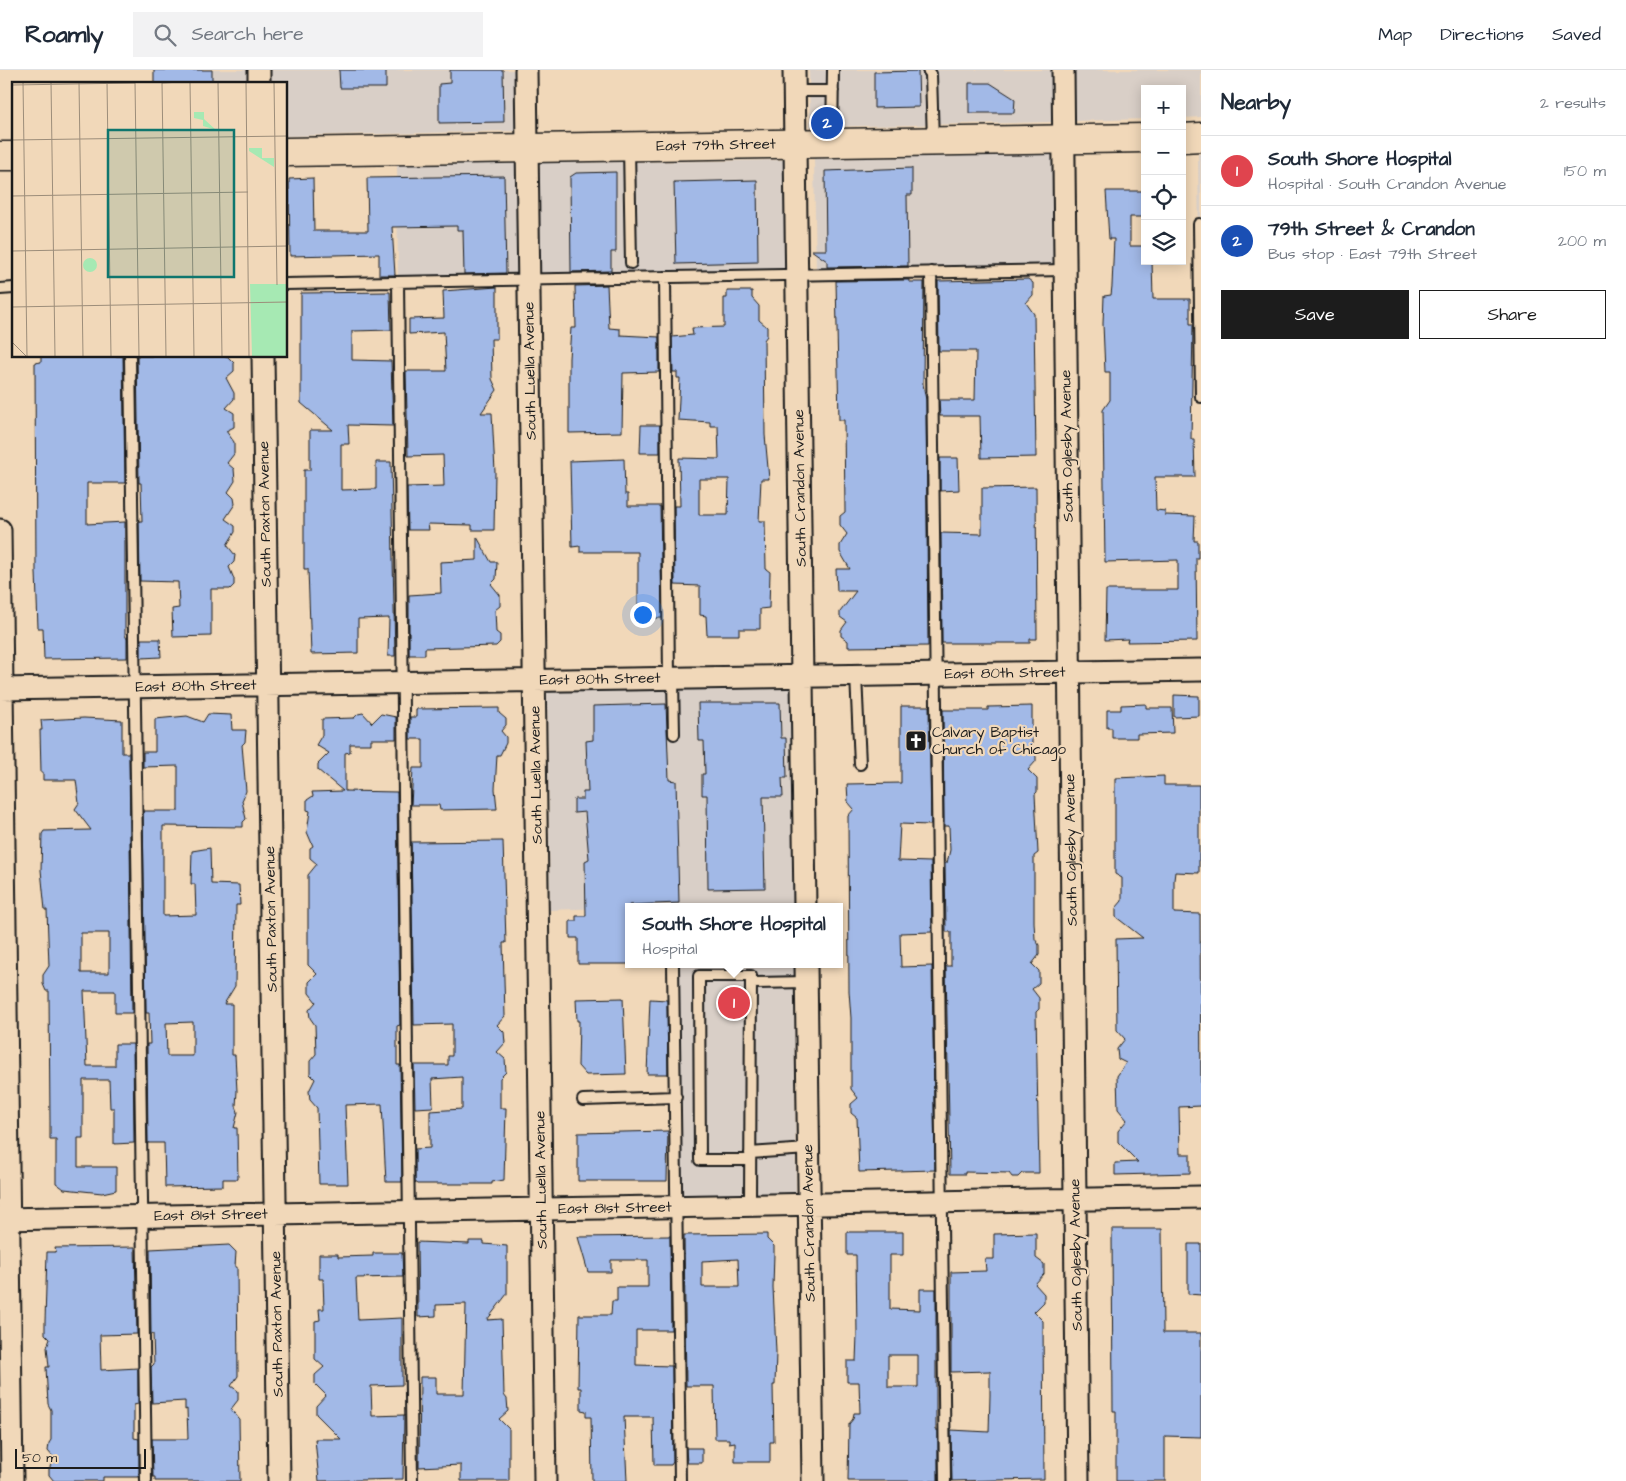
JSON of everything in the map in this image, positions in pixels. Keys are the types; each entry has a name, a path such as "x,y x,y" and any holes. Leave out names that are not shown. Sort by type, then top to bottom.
{"main road":[{"path":"1186,138 1201,137"},
{"name":"East 79th Street","path":"288,152 1141,138"}],"street":[{"name":"South Luella Avenue","path":"526,70 545,1481"},
{"name":"South Oglesby Avenue","path":"1063,70 1078,1481"},
{"name":"South Crandon Avenue","path":"794,80 805,903"},
{"name":"South Paxton Avenue","path":"263,358 279,1481"},
{"path":"0,530 4,1219 12,1481"},
{"name":"East 80th Street","path":"1,689 1201,670"},
{"name":"South Crandon Avenue","path":"806,973 813,1481"},
{"name":"East 81st Street","path":"4,1219 1201,1197"}],"lane":[{"path":"832,143 833,70"},
{"path":"928,70 931,74 933,142"},
{"path":"794,80 832,91"},
{"path":"629,146 631,263"},
{"path":"1199,224 1201,397"},
{"path":"288,284 1065,270"},
{"path":"931,272 945,1481"},
{"path":"665,277 671,678 674,734"},
{"path":"398,282 412,1481"},
{"path":"130,358 146,1481"},
{"path":"856,675 860,764"},
{"path":"674,968 680,1481"},
{"path":"751,983 806,973"},
{"path":"750,1206 750,1156 751,976 699,976 700,1160 750,1156 808,1149"},
{"path":"583,1100 676,1097"}],"shaded area":[{"path":"187,70 251,70 251,82 188,82"},
{"path":"270,70 518,70 520,131 288,136 288,82 271,82"},
{"path":"809,70 1053,70 1055,122 810,127"},
{"path":"1074,70 1201,70 1201,117 1186,118 1186,85 1141,85 1141,119 1075,121"},
{"path":"1054,154 1055,270 816,274 814,159"},
{"path":"1198,154 1201,154 1201,258 1199,258"},
{"path":"786,160 785,275 540,279 540,163"},
{"path":"520,163 521,279 398,282 397,165"},
{"path":"791,684 793,903 625,903 625,907 550,910 547,689"},
{"path":"673,968 794,968 796,1196 677,1197"}],"building":[{"path":"154,70 212,70 212,82 154,82"},
{"path":"339,70 386,70 386,88 340,88"},
{"path":"450,70 503,70 504,122 439,123 439,84 450,83"},
{"path":"918,71 919,107 874,108 874,72"},
{"path":"969,83 990,83 1015,99 1014,113 969,113"},
{"path":"912,168 912,195 907,195 908,266 827,267 827,261 811,250 826,250 825,171"},
{"path":"616,172 616,252 611,252 611,271 571,272 570,177 576,173"},
{"path":"504,176 506,273 464,274 463,230 457,230 457,226 392,227 395,275 379,275 379,254 290,256 289,179 313,178 314,231 368,231 367,178"},
{"path":"757,180 758,262 676,264 674,182"},
{"path":"1106,191 1141,191 1141,217 1130,217 1130,246 1141,246 1141,265 1152,265 1153,299 1190,299 1190,324 1193,324 1191,439 1194,439 1195,477 1155,477 1156,510 1165,511 1165,515 1195,516 1194,541 1198,541 1198,558 1196,558 1197,641 1127,642 1128,639 1105,640 1106,590 1178,590 1178,560 1105,562 1103,410 1110,400 1110,372 1105,372 1103,324 1104,296 1111,295 1114,239 1109,239"},
{"path":"1028,279 1033,283 1033,295 1026,303 1034,314 1036,457 981,458 980,416 940,416 939,400 975,400 976,351 939,351 938,281"},
{"path":"909,280 909,282 924,282 923,384 926,400 928,646 848,647 848,641 841,636 841,630 847,622 840,617 840,612 856,591 837,591 836,569 850,569 840,552 840,545 847,534 840,525 840,516 845,512 844,420 839,420 836,281"},
{"path":"607,285 609,328 620,329 620,335 659,337 659,372 623,373 622,432 569,433 569,358 571,328 576,328 575,286"},
{"path":"497,287 497,339 491,339 492,379 497,390 481,413 492,413 495,472 494,530 472,530 472,525 428,524 429,530 408,530 407,487 444,486 443,455 408,456 406,371 446,371 444,332 409,334 409,319 444,318 443,291"},
{"path":"727,291 752,291 752,298 759,306 759,320 767,327 767,336 764,340 765,435 769,479 761,479 759,521 765,521 766,569 770,572 769,608 760,609 760,629 739,629 739,635 707,635 706,616 700,615 700,586 675,585 674,506 680,506 679,458 719,459 718,426 710,426 710,422 678,420 680,378 677,378 677,372 673,372 672,337 693,335 692,328 724,327 724,298 727,298","holes":["699,479 729,479 728,515 699,515"]},
{"path":"390,292 391,330 352,331 352,360 391,361 393,426 348,425 349,444 341,444 341,490 376,489 376,462 391,462 395,656 388,656 389,618 358,619 358,653 311,654 308,569 304,569 304,470 310,470 310,430 333,430 301,403 301,293"},
{"path":"41,358 123,358 125,483 87,483 87,524 125,522 125,635 127,639 127,658 44,659 43,628 38,628 36,572 35,363 41,362"},
{"path":"137,358 229,358 234,363 234,371 226,378 234,393 234,399 226,408 234,413 234,427 226,431 234,442 234,454 227,463 234,469 235,481 228,492 234,498 235,504 225,519 235,526 235,532 227,545 235,555 234,562 229,567 234,579 234,585 230,589 211,589 211,636 173,637 172,609 179,608 178,582 140,581 139,521 142,521 141,483 139,483"},
{"path":"641,425 660,425 660,453 640,453"},
{"path":"940,458 958,458 959,490 940,491"},
{"path":"624,459 625,494 628,494 628,506 660,506 662,618 638,619 638,552 580,552 580,546 572,547 570,461"},
{"path":"1036,487 1037,639 1030,639 1030,643 942,643 941,533 982,534 982,488"},
{"path":"477,537 491,562 497,562 496,579 491,584 500,595 500,606 495,610 496,632 500,635 500,642 496,646 425,648 425,655 409,655 409,595 441,593 440,562 477,560"},
{"path":"141,639 160,639 161,657 141,658"},
{"path":"1174,695 1199,696 1199,716 1174,717"},
{"path":"698,703 780,703 781,738 786,738 787,778 782,778 783,797 763,797 765,888 708,889 707,795 702,795 702,774 705,774 704,741 699,741"},
{"path":"666,704 669,780 676,781 679,903 625,903 625,964 578,964 578,938 570,938 570,921 576,921 576,916 586,916 585,861 589,859 585,812 574,813 574,799 583,799 583,792 588,792 586,741 593,740 593,706"},
{"path":"1146,704 1146,708 1172,708 1173,733 1137,734 1137,738 1112,738 1112,728 1107,728 1107,710 1121,710 1121,705"},
{"path":"901,706 929,706 931,825 900,824 898,861 931,862 932,932 900,933 901,967 932,966 935,1170 859,1172 857,1118 851,1113 851,1104 858,1098 851,1089 849,991 848,816 854,809 848,802 847,784 901,783"},
{"path":"1032,706 1032,746 1036,749 1036,761 1028,770 1037,779 1037,792 1035,794 1038,853 1034,856 1034,922 1035,939 1039,945 1039,955 1032,964 1039,971 1039,983 1032,989 1039,998 1039,1009 1036,1012 1039,1173 1022,1173 1018,1177 1012,1177 1009,1173 965,1172 965,1174 950,1174 946,966 951,966 951,932 946,932 945,863 947,863 950,850 949,826 944,826 943,710 988,710 988,707"},
{"path":"499,708 499,713 506,719 506,725 501,731 506,737 506,743 500,755 497,755 495,789 497,809 440,810 439,805 411,805 413,768 423,768 423,739 410,739 410,717 416,717 416,709"},
{"path":"363,713 372,723 381,714 396,717 396,739 371,739 371,744 350,744 350,752 345,753 345,791 397,792 400,1025 397,1026 397,1065 400,1065 402,1182 386,1182 382,1104 345,1105 348,1184 319,1184 317,1108 310,1100 309,1091 315,1079 310,1074 310,1061 316,1054 315,1025 310,1018 309,1010 316,1002 309,993 309,982 317,974 308,965 308,875 317,864 310,858 310,848 313,846 307,832 310,811 307,810 307,800 313,796 312,792 343,791 318,770 318,764 329,753 316,745 322,735 322,719 354,718 358,714"},
{"path":"208,714 231,715 232,730 246,730 245,742 242,745 246,791 242,801 246,819 243,822 243,827 163,826 163,916 196,915 195,884 191,884 192,851 210,848 211,884 239,885 240,905 236,905 235,986 224,1004 232,1004 232,1055 235,1055 236,1106 238,1112 234,1128 237,1128 238,1179 223,1179 223,1186 165,1187 164,1143 148,1143 147,1044 150,1044 149,1013 146,1013 143,811 178,811 178,766 143,767 143,752 155,752 155,719 187,716 203,722","holes":["193,1022 193,1056 167,1056 166,1023"]},
{"path":"84,718 122,720 122,753 129,753 132,1013 115,1013 115,991 84,991 87,1066 115,1066 115,1044 133,1044 134,1143 114,1144 114,1108 110,1108 109,1080 83,1080 83,1138 78,1138 78,1167 116,1167 116,1190 102,1193 64,1189 56,1183 56,1139 50,1139 49,991 46,991 43,984 43,975 49,966 47,910 45,910 41,870 42,834 44,831 91,830 75,809 79,803 76,780 43,780 43,772 41,772 41,720","holes":["81,933 109,933 109,973 81,973"]},
{"path":"1164,776 1164,785 1199,785 1199,873 1175,872 1174,913 1200,914 1201,1106 1179,1107 1180,1154 1190,1154 1190,1173 1115,1175 1115,1163 1138,1162 1118,1142 1118,1131 1127,1120 1118,1109 1117,1076 1126,1063 1118,1059 1117,1049 1125,1039 1117,1030 1116,939 1143,938 1116,917 1116,908 1122,901 1122,878 1115,874 1115,778"},
{"path":"503,841 506,943 503,943 505,1016 497,1025 504,1032 505,1043 497,1052 505,1059 506,1072 500,1078 500,1108 506,1108 504,1180 492,1182 492,1184 418,1184 415,1182 415,1149 430,1148 430,1111 462,1109 462,1077 432,1079 433,1107 415,1108 414,1065 448,1065 448,1056 452,1056 452,1024 414,1025 411,842"},
{"path":"623,998 626,1074 586,1075 578,1066 579,1021 577,1021 576,999"},
{"path":"650,999 667,1000 668,1074 647,1074"},
{"path":"668,1131 667,1181 578,1181 578,1133"},
{"path":"1112,1229 1162,1229 1163,1333 1201,1333 1201,1437 1165,1436 1165,1481 1116,1481 1116,1411 1113,1411"},
{"path":"847,1232 903,1232 903,1255 890,1255 890,1309 920,1310 920,1289 936,1289 938,1481 848,1481 849,1424 853,1419 854,1413 860,1413 859,1382 847,1382 847,1361 856,1361 857,1335 856,1255 847,1255","holes":["888,1355 918,1355 918,1387 888,1387"]},
{"path":"1036,1233 1036,1258 1044,1264 1044,1274 1035,1284 1044,1294 1044,1302 1034,1312 1043,1321 1044,1479 952,1481 951,1430 989,1432 990,1371 951,1372 951,1272 986,1271 985,1259 994,1259 994,1234"},
{"path":"767,1234 767,1239 774,1246 773,1287 776,1352 775,1385 773,1385 774,1442 770,1442 770,1462 735,1462 735,1442 729,1443 729,1439 715,1439 714,1386 686,1386 684,1235","holes":["738,1259 739,1287 702,1287 702,1261"]},
{"path":"670,1236 671,1330 636,1330 636,1365 672,1366 673,1462 671,1465 654,1465 653,1417 624,1417 627,1481 592,1481 591,1417 586,1417 586,1411 581,1410 581,1388 578,1388 579,1315 611,1315 612,1301 617,1301 617,1287 648,1287 648,1260 611,1260 611,1272 588,1272 578,1237"},
{"path":"469,1241 484,1241 484,1244 507,1246 507,1294 487,1320 502,1319 504,1395 507,1399 508,1411 499,1419 509,1429 509,1481 461,1481 461,1465 419,1467 420,1377 436,1377 436,1394 464,1394 466,1304 436,1305 436,1316 418,1317 417,1242 469,1244"},
{"path":"1188,1244 1201,1244 1201,1295 1188,1294"},
{"path":"229,1245 236,1252 235,1267 237,1267 238,1376 231,1386 238,1391 238,1400 231,1409 239,1419 240,1481 155,1481 155,1477 153,1477 152,1439 188,1439 185,1401 152,1403 151,1367 154,1364 153,1334 151,1334 150,1249"},
{"path":"135,1247 137,1334 100,1335 101,1370 138,1368 138,1404 134,1405 134,1438 139,1439 139,1477 103,1477 103,1481 54,1481 49,1475 49,1469 54,1458 48,1451 51,1440 51,1410 48,1404 46,1367 49,1367 47,1347 50,1339 45,1334 47,1252 56,1252 55,1248"},
{"path":"373,1253 402,1253 403,1277 356,1278 358,1320 402,1318 402,1385 371,1386 372,1416 404,1415 403,1479 319,1481 315,1439 341,1439 316,1414 316,1406 326,1395 315,1384 315,1375 324,1367 315,1359 315,1321 320,1320 319,1309 324,1309 323,1279 319,1279 319,1254 338,1254 338,1257 373,1256"},
{"path":"686,1448 702,1448 702,1463 687,1463"}],"place":[{"name":"79th Street & Crandon","path":"827,123"},
{"name":"Calvary Baptist Church of Chicago","path":"916,741"},
{"name":"South Shore Hospital","path":"734,1003"}]}
